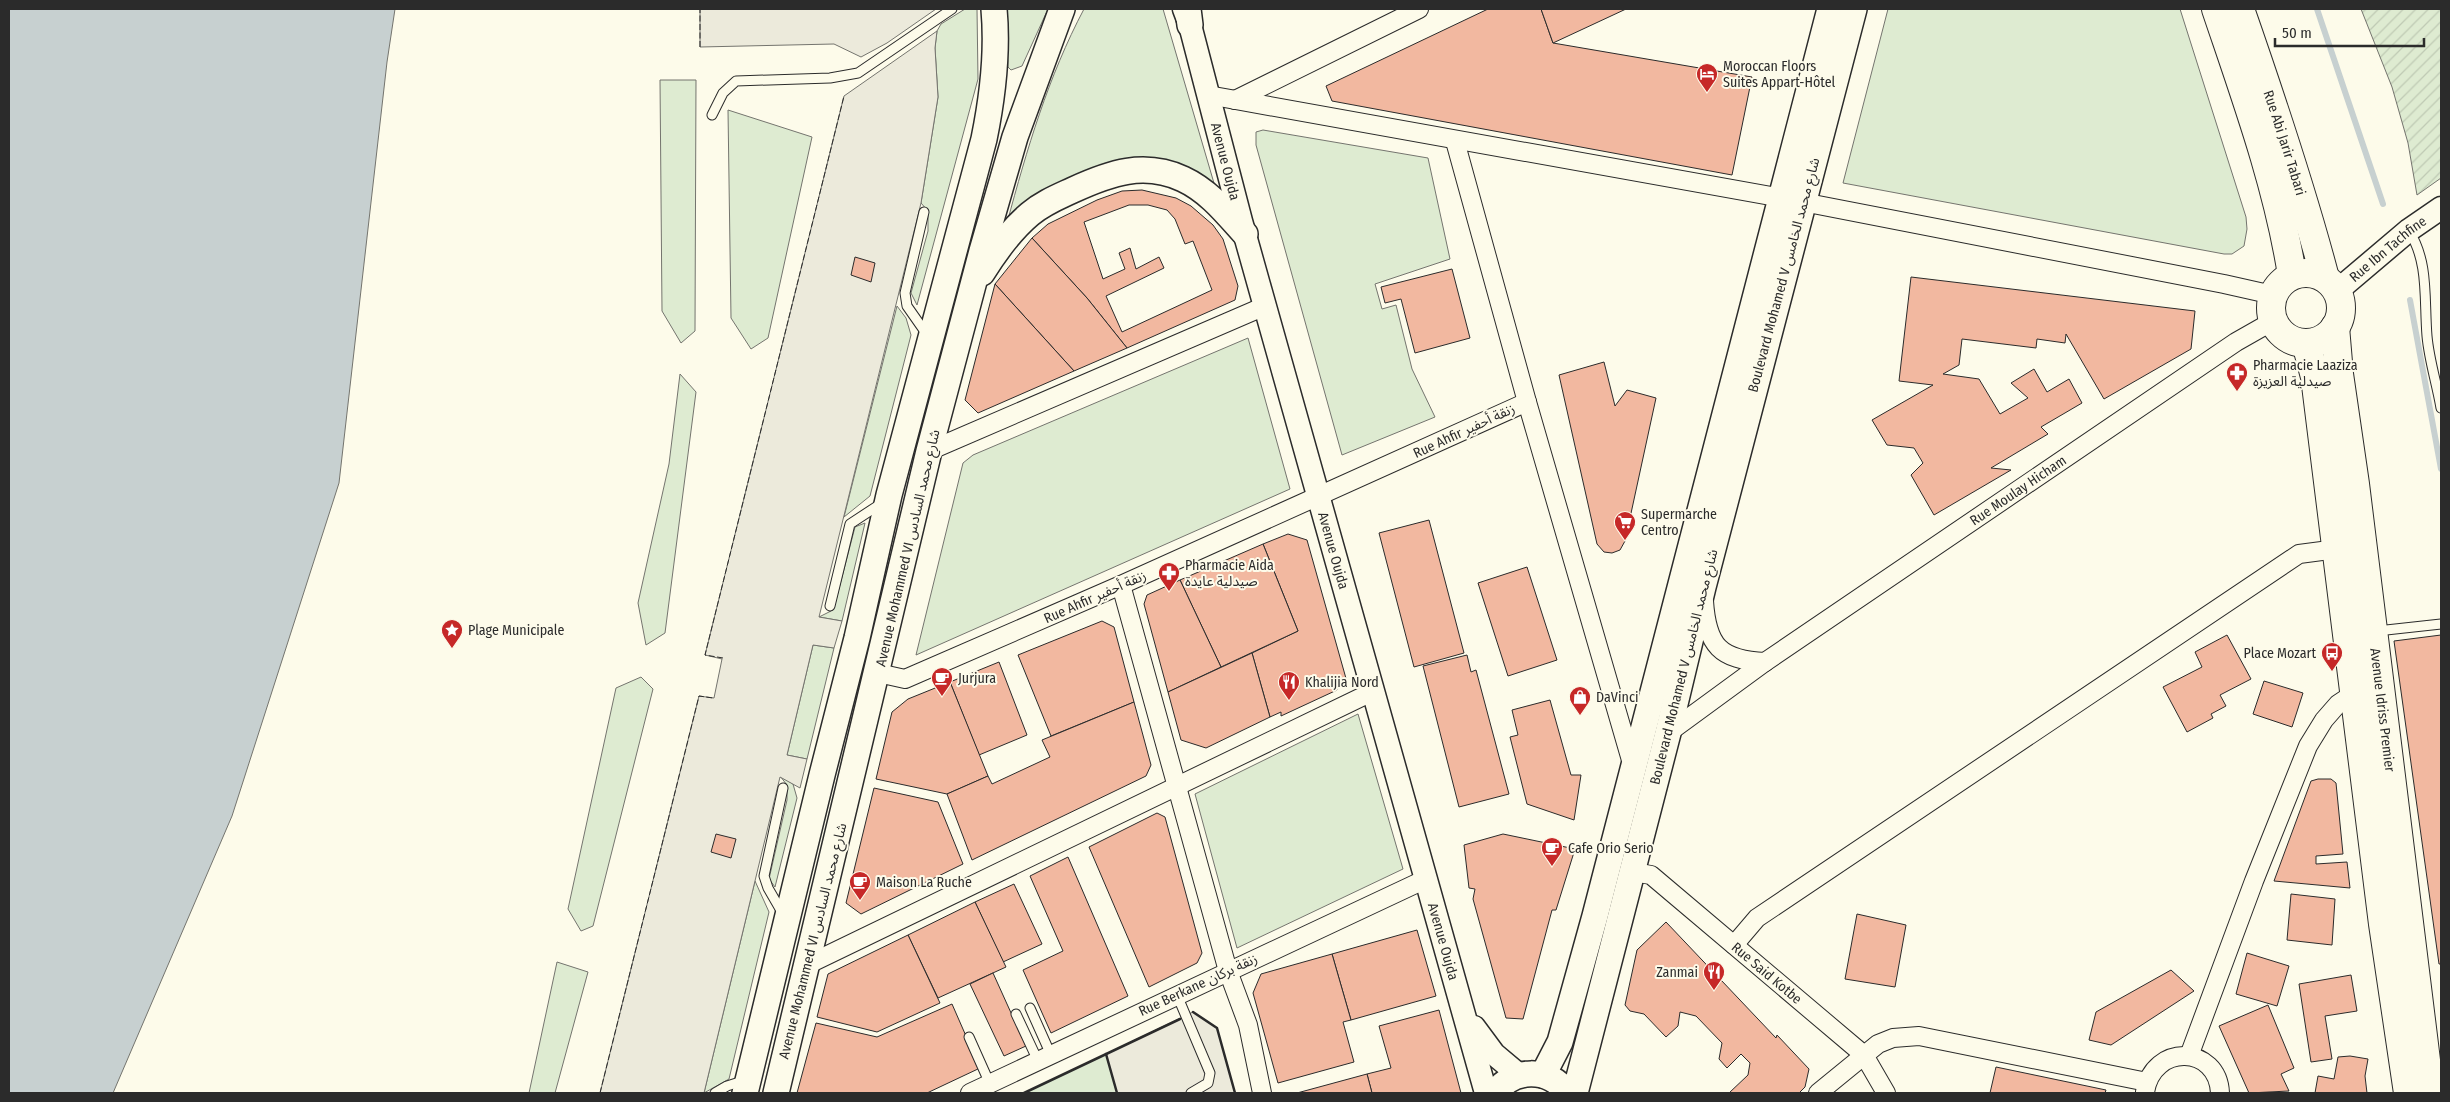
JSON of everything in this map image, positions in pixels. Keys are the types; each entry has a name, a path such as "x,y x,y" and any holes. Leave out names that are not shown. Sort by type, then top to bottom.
{"main road":[{"name":"Avenue Mohammed VI شارع محمد السادس","path":"747,1086 857,638 888,499 931,341 993,96 997,39 994,9"},
{"name":"Avenue Mohammed VI شارع محمد السادس","path":"776,1093 878,673 929,452 1015,137 1062,9"},
{"name":"Boulevard Mohamed V شارع محمد الخامس","path":"1575,1093 1668,734 1703,587 1792,200 1830,9"},
{"name":"Boulevard Mohamed V شارع محمد الخامس","path":"1531,1075 1560,1042 1633,767 1792,200 1854,9"},
{"name":"Rue Abi Jarir Tabari","path":"2216,9 2283,224 2292,275"},
{"name":"Rue Abi Jarir Tabari","path":"2240,9 2274,106 2331,284"},
{"path":"972,290 991,258 1029,214 1049,201 1124,171 1157,171 1192,184 1216,202 1245,234"},
{"path":"2303,272 2314,273 2331,284 2342,310 2335,327 2328,336 2318,341 2306,343 2295,341 2285,336 2273,308 2283,280 2303,272"},
{"name":"Avenue Idriss Premier","path":"2335,327 2339,374 2355,484 2372,631 2366,687 2383,924 2408,1093"},
{"name":"Avenue Idriss Premier","path":"2306,343 2315,377 2337,548 2366,687 2430,1093"},
{"path":"1495,1093 1509,1079 1531,1075 1556,1081 1567,1093"}],"street":[{"path":"1235,100 1419,9"},
{"name":"Avenue Oujda","path":"1187,14 1245,234 1486,1093"},
{"path":"1208,95 1792,200 2224,284 2273,308"},
{"path":"1455,140 1527,402 1633,767"},
{"name":"Rue Ibn Tachfine","path":"2331,284 2441,208"},
{"path":"929,452 1265,306"},
{"name":"Rue Moulay Hicham","path":"1668,734 1765,662 2236,342 2273,308"},
{"name":"Rue Ahfir زنقة أحفير","path":"878,673 905,679 1121,585 1527,402"},
{"path":"1734,945 1757,918 2299,554 2337,548"},
{"path":"1121,585 1228,971 1248,1025 1262,1093"},
{"path":"1703,587 1705,615 1709,633 1717,647 1741,661 1765,662"},
{"path":"2189,1056 2254,881 2308,746 2324,720 2338,704 2366,687"},
{"path":"806,965 1374,691"},
{"name":"Rue Said Kotbe","path":"1632,872 1651,876 1864,1055 1886,1093"},
{"name":"Rue Berkane زنقة بركان","path":"970,1093 1426,879"},
{"path":"1464,1011 1487,1046 1531,1075"},
{"path":"1818,1093 1878,1044 1887,1039 1919,1036 2146,1088 2152,1072 2168,1058 2189,1056 2201,1060 2211,1068 2217,1079 2220,1093"}],"lane":[{"path":"712,115 723,92 736,81 830,78 858,73 952,9"},
{"path":"924,212 905,294 907,306 931,341"},
{"path":"2409,230 2418,245 2424,263 2427,338 2441,408"},
{"path":"830,606 850,524 888,499"},
{"path":"2372,631 2441,624"},
{"path":"783,788 764,876 772,898 787,920"},
{"path":"1177,995 1210,1073 1208,1084 1191,1093"},
{"path":"1030,1008 1044,1058"},
{"path":"1016,1014 1044,1058"},
{"path":"969,1037 990,1084"},
{"path":"715,1093 727,1086 747,1086"}],"green space":[{"path":"965,9 977,9 978,79 917,305 911,293 928,231 928,211 921,203 938,97 935,48 937,31 941,24"},
{"path":"1006,9 1048,9 1022,66 1011,70 1008,67"},
{"path":"1084,9 1163,9 1216,190 1175,167 1007,223 1022,168 1049,87"},
{"path":"1888,9 2180,9 2246,217 2247,229 2244,246 2232,254 2224,254 1843,183"},
{"path":"2361,9 2441,9 2441,178 2417,195 2408,143 2392,87"},
{"path":"660,80 696,80 695,331 681,343 662,311"},
{"path":"728,110 812,137 768,338 751,349 731,318"},
{"path":"1263,130 1428,158 1450,259 1375,284 1382,309 1396,305 1412,369 1435,417 1342,455 1256,145 1256,132"},
{"path":"897,306 906,318 911,335 870,496 844,517"},
{"path":"1248,338 1290,489 916,655 963,463 973,455"},
{"path":"680,374 696,392 665,633 646,645 638,603 669,464"},
{"path":"865,523 842,621 819,617 831,611 835,604 855,527"},
{"path":"813,645 834,648 807,759 787,755"},
{"path":"641,677 653,689 593,926 581,931 568,909 616,688"},
{"path":"1358,714 1403,869 1237,948 1195,794"},
{"path":"780,776 793,784 797,798 775,887 769,879 787,800 787,785"},
{"path":"755,881 769,912 729,1079 704,1093"},
{"path":"557,962 588,972 555,1093 529,1093"},
{"path":"1106,1054 1117,1093 1024,1093"}],"shaded area":[{"path":"9,9 395,9 387,62 339,483 232,816 113,1093 9,1093"},
{"path":"700,9 936,9 887,43 861,57 834,44 700,47"},
{"path":"937,31 935,48 938,97 921,203 819,617 842,621 834,648 813,645 787,755 807,759 800,788 780,777 704,1093 600,1093 699,696 714,698 722,659 705,655 844,96"},
{"path":"1193,1012 1217,1028 1235,1093 1117,1093 1106,1054"}],"building":[{"path":"1488,9 1541,9 1553,43 1752,77 1732,175 1332,101 1326,86"},
{"path":"1541,9 1626,9 1553,43"},
{"path":"1142,190 1176,198 1191,206 1213,225 1223,239 1238,286 1235,300 1127,348 1087,298 1032,238 1048,224 1097,200 1122,191","holes":["1129,205 1148,205 1167,210 1175,219 1185,244 1193,241 1212,290 1122,332 1106,296 1164,268 1159,257 1136,269 1130,248 1119,253 1125,269 1103,279 1084,222"]},
{"path":"1032,238 1087,298 1127,348 1074,371 995,284"},
{"path":"855,257 875,263 871,282 851,275"},
{"path":"1452,269 1470,338 1415,353 1401,299 1385,303 1381,287"},
{"path":"1911,277 2195,311 2191,349 2104,399 2066,334 2065,343 2037,339 2036,348 1962,339 1959,365 1943,374 1979,379 2000,414 2028,398 2011,383 2034,369 2047,392 2069,379 2082,403 2041,427 2048,434 1991,468 2011,470 1934,515 1911,475 1923,463 1914,448 1887,445 1872,420 1933,385 1899,381"},
{"path":"995,284 1074,371 978,413 965,400"},
{"path":"1604,362 1615,406 1627,390 1656,398 1625,541 1620,550 1612,553 1604,552 1597,544 1559,375"},
{"path":"1429,520 1464,653 1414,667 1379,533"},
{"path":"1288,534 1307,540 1347,682 1336,687 1337,690 1281,716 1281,712 1270,717 1252,653 1298,631 1263,544"},
{"path":"1263,544 1298,631 1221,667 1180,580"},
{"path":"1527,567 1557,660 1508,676 1478,583"},
{"path":"1180,580 1221,667 1168,692 1144,604 1147,595"},
{"path":"1102,621 1114,627 1134,702 1051,736 1018,655"},
{"path":"2227,635 2251,679 2220,695 2226,706 2211,714 2213,718 2187,732 2163,687 2202,667 2195,652"},
{"path":"2441,635 2441,964 2439,964 2394,641"},
{"path":"1252,653 1270,717 1206,748 1181,740 1168,692"},
{"path":"1467,655 1471,672 1476,670 1509,794 1459,807 1423,666"},
{"path":"999,662 1027,735 979,755 950,682"},
{"path":"2264,681 2303,693 2292,727 2253,714"},
{"path":"950,682 988,776 947,794 876,779 892,712 908,699"},
{"path":"1550,700 1571,775 1581,775 1574,820 1527,804 1510,737 1518,735 1512,710"},
{"path":"1134,702 1151,765 1146,776 972,860 947,794 988,776 992,784 1050,757 1042,740"},
{"path":"2331,779 2336,783 2343,854 2316,856 2316,864 2347,862 2350,888 2274,881 2311,781"},
{"path":"874,788 938,802 963,864 861,914 846,903"},
{"path":"1157,813 1165,817 1202,953 1197,963 1149,987 1089,847"},
{"path":"716,834 736,839 731,858 711,852"},
{"path":"1503,834 1575,849 1556,910 1552,910 1523,1019 1506,1018 1473,899 1475,889 1469,888 1464,845"},
{"path":"1068,857 1128,996 1051,1033 1023,970 1063,951 1030,876"},
{"path":"1014,884 1042,944 1003,962 975,902"},
{"path":"2291,894 2335,899 2332,945 2287,940"},
{"path":"975,902 1006,967 938,998 908,935"},
{"path":"1857,914 1906,925 1895,987 1845,979"},
{"path":"1666,922 1776,1038 1777,1035 1809,1069 1805,1087 1799,1093 1729,1093 1748,1075 1750,1063 1741,1054 1727,1068 1719,1059 1722,1043 1696,1016 1680,1012 1678,1026 1666,1037 1644,1014 1630,1011 1625,1005 1637,950"},
{"path":"1417,930 1436,996 1351,1020 1332,954"},
{"path":"908,935 940,1003 877,1032 817,1017 828,974"},
{"path":"2247,953 2289,966 2277,1006 2236,994"},
{"path":"1332,954 1351,1020 1343,1022 1354,1062 1278,1083 1253,993 1261,974"},
{"path":"2171,970 2194,991 2111,1045 2089,1040 2096,1012"},
{"path":"993,973 1026,1046 1004,1056 970,984"},
{"path":"2351,975 2357,1011 2325,1016 2332,1059 2311,1062 2299,984"},
{"path":"952,1004 980,1068 927,1093 797,1093 816,1023 877,1037"},
{"path":"2268,1005 2294,1068 2281,1074 2289,1091 2249,1093 2219,1026"},
{"path":"1439,1010 1461,1093 1372,1093 1367,1074 1391,1068 1379,1026"},
{"path":"2350,1056 2368,1059 2365,1076 2367,1093 2315,1093 2318,1076 2334,1079 2338,1057"},
{"path":"1996,1067 2106,1090 2105,1093 1990,1093"},
{"path":"1367,1074 1372,1093 1297,1093"}],"waterway":[{"path":"2317,9 2383,204"},
{"path":"2410,300 2441,469"}],"fence":[{"path":"700,9 700,47"},
{"path":"723,658 705,655 844,96"},
{"path":"600,1093 699,696 713,698"}],"wall":[{"path":"1193,1012 1217,1028 1235,1093"},
{"path":"1024,1093 1180,1019"},
{"path":"1106,1054 1117,1093"}],"place":[{"name":"Moroccan Floors Suites Appart-Hôtel","path":"1707,93"},
{"name":"Pharmacie Laaziza صيدلية العزيزة","path":"2237,392"},
{"name":"Supermarche Centro","path":"1625,541"},
{"name":"Pharmacie Aida صيدلية عايدة","path":"1169,592"},
{"name":"Plage Municipale","path":"452,649"},
{"name":"Place Mozart","path":"2332,672"},
{"name":"Jurjura","path":"942,697"},
{"name":"Khalijia Nord","path":"1289,701"},
{"name":"DaVinci","path":"1580,716"},
{"name":"Cafe Orio Serio","path":"1552,867"},
{"name":"Maison La Ruche","path":"860,901"},
{"name":"Zanmai","path":"1714,991"}]}
